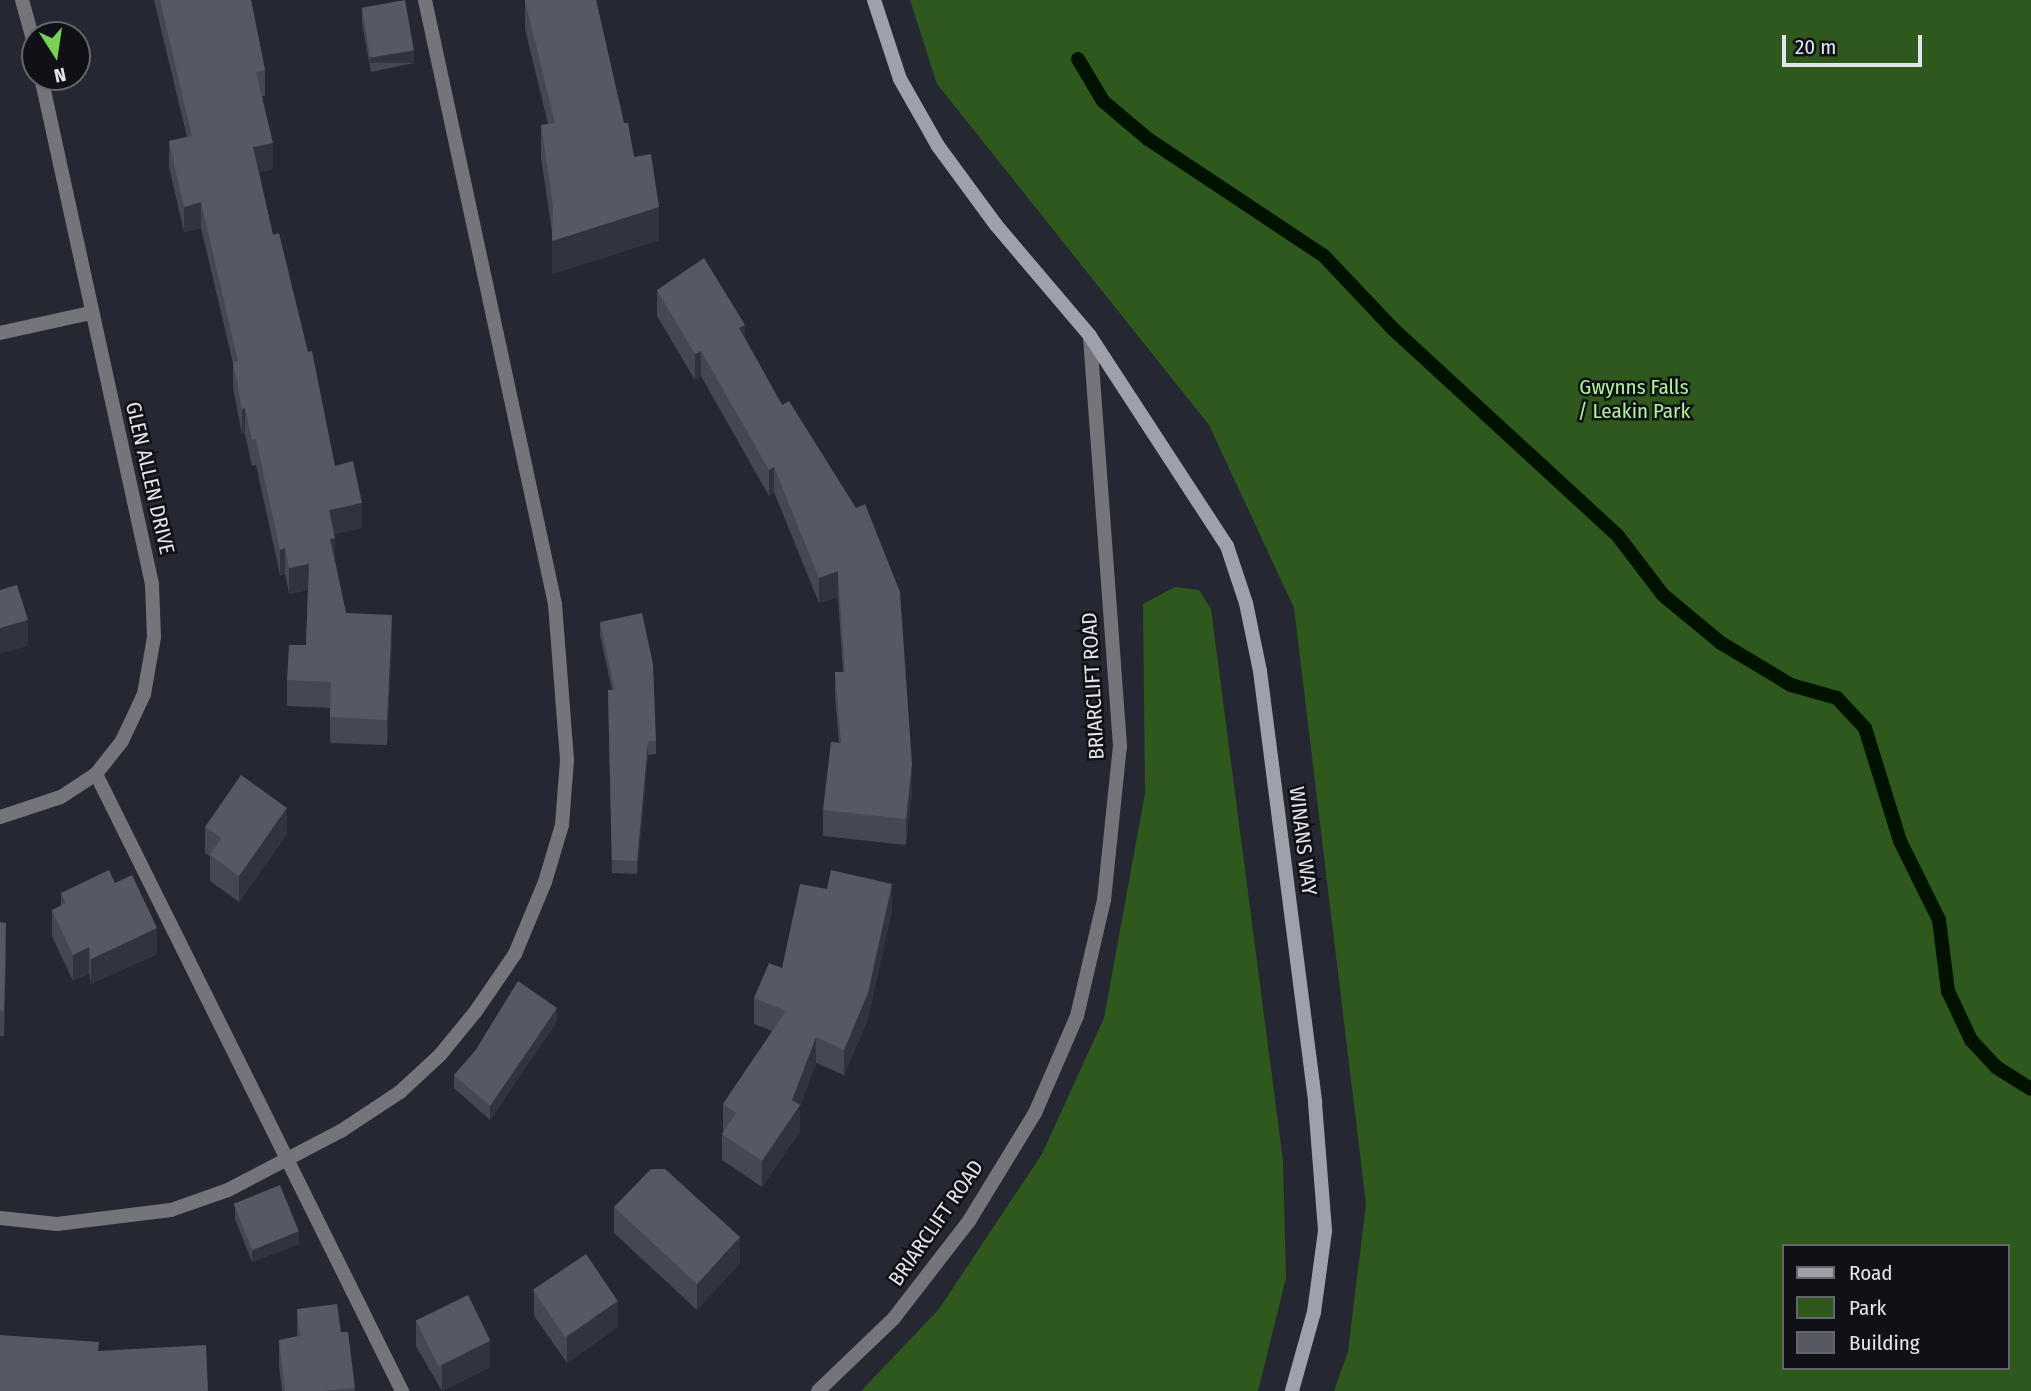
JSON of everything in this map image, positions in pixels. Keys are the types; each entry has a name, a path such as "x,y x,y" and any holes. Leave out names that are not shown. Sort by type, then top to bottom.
{"street":[{"path":"22,0 28,21"},
{"path":"0,1218 57,1224 171,1210 228,1190 288,1161 400,1093 469,1020 515,954 562,825 567,746 555,604 425,0"},
{"path":"874,0 900,79 938,145 996,225 1090,336"},
{"name":"GLEN ALLEN DRIVE","path":"0,817 61,797 96,774 122,741 144,694 154,637 152,584 90,313 44,91"},
{"path":"0,333 90,313"},
{"name":"BRIARCLIFT ROAD","path":"818,1391 894,1318 969,1221 1035,1113 1077,1016 1104,900 1120,746 1090,336"},
{"name":"WINANS WAY","path":"1090,336 1227,546 1246,603 1260,671 1315,1103 1325,1231 1314,1312 1292,1391"},
{"path":"96,774 402,1391"}],"green space":[{"name":"Gwynns Falls / Leakin Park","path":"910,0 2031,0 2031,1391 1334,1391 1348,1351 1366,1204 1294,608 1209,425 937,84"},
{"path":"1175,587 1199,590 1211,609 1283,1161 1286,1278 1258,1391 861,1391 939,1309 1042,1154 1104,1018 1145,793 1143,604"}],"building":[{"path":"160,0 251,0 265,70 256,72 273,143 253,147 273,235 279,233 308,352 312,351 335,466 353,461 362,503 329,510 335,538 330,539 346,613 392,615 387,720 330,717 331,682 287,680 289,645 306,645 309,564 289,568 285,548 280,550 256,439 252,440 245,408 242,409 233,362 238,361 201,202 184,207 169,141 192,136"},
{"path":"405,0 414,50 371,58 362,8"},
{"path":"525,0 596,0 624,123 628,123 634,157 651,154 659,207 552,241 553,206 541,125 555,123"},
{"path":"704,258 745,325 739,328 782,405 789,401 856,508 865,504 900,592 912,764 906,819 823,810 831,742 841,743 835,672 845,672 838,571 819,578 774,467 769,470 701,351 695,354 657,290"},
{"path":"17,585 28,620 0,628 0,590"},
{"path":"642,613 653,664 656,741 648,741 637,861 612,860 608,690 615,690 600,622"},
{"path":"241,775 287,808 239,876 210,855 221,838 205,827"},
{"path":"109,870 115,883 132,875 157,928 91,959 89,947 73,955 52,910 66,903 61,893"},
{"path":"831,870 892,884 868,993 844,1050 816,1037 792,1100 800,1105 762,1161 722,1134 736,1113 723,1104 786,1011 754,998 769,963 782,968 800,884 827,889"},
{"path":"0,922 6,923 4,1011 0,1010"},
{"path":"518,981 557,1008 490,1106 454,1075 475,1051"},
{"path":"651,1169 665,1169 740,1237 697,1284 614,1207"},
{"path":"280,1185 299,1231 252,1250 234,1204"},
{"path":"586,1254 618,1301 565,1337 533,1290"},
{"path":"468,1295 490,1341 438,1366 416,1320"},
{"path":"337,1304 341,1332 348,1332 355,1388 285,1391 279,1340 300,1336 297,1309"},
{"path":"0,1335 99,1342 98,1351 206,1345 208,1391 0,1391"}],"waterway":[{"path":"1078,59 1103,101 1148,139 1324,256 1392,328 1618,536 1663,595 1721,643 1791,685 1837,698 1865,728 1900,841 1939,920 1948,991 1971,1040 1996,1067 2031,1089"}]}
